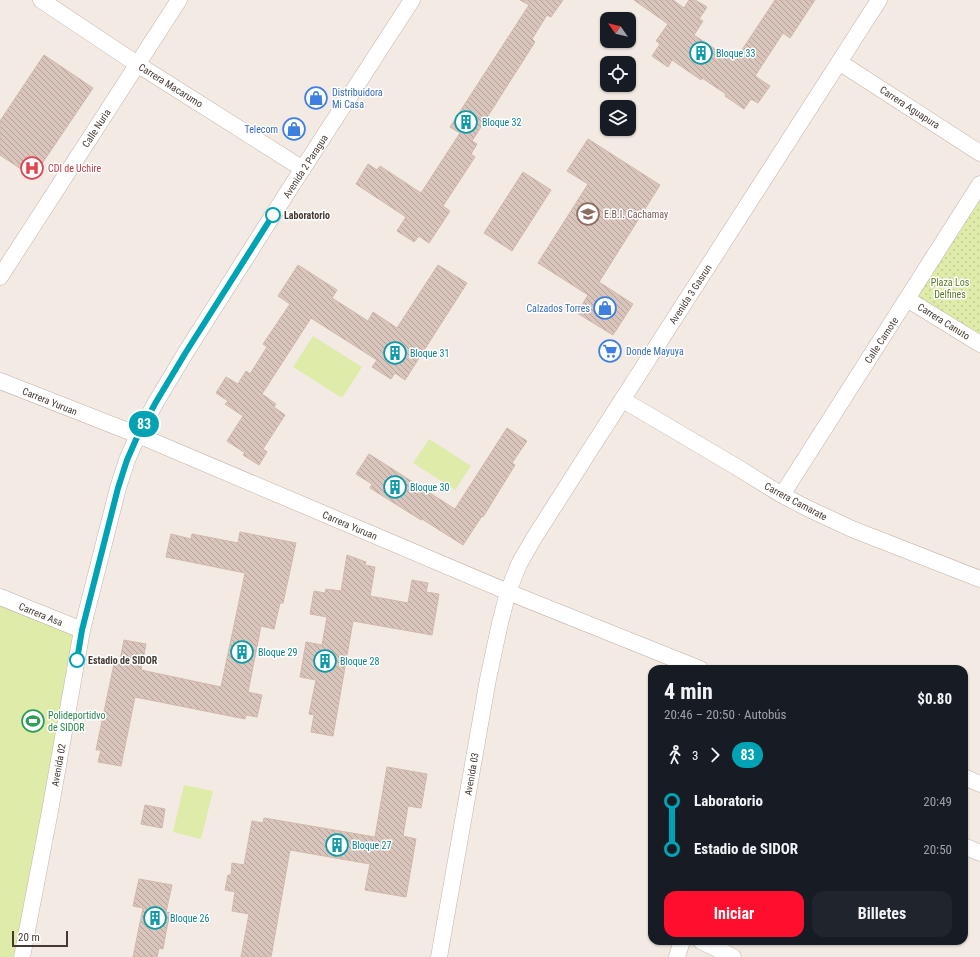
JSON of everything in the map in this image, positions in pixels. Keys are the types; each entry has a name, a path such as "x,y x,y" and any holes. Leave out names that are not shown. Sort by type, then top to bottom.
{"street":[{"name":"Carrera Macarumo","path":"41,0 137,64 302,169"},
{"name":"Calle Nuria","path":"0,277 179,0"},
{"name":"Avenida 2 Paragua","path":"138,435 186,352 302,169 412,0"},
{"name":"Avenida 3 Gasrun","path":"508,592 519,564 534,538 879,0"},
{"name":"Carrera Aguapura","path":"839,62 980,153"},
{"name":"Calle Camote","path":"782,495 980,184"},
{"name":"Carrera Canuto","path":"907,299 980,344"},
{"name":"Carrera Yuruan","path":"0,381 138,435 508,592 690,665"},
{"name":"Carrera Camarate","path":"623,400 782,495 809,509 852,529 980,579"},
{"name":"Avenida 02","path":"22,957 82,630 118,488 127,460 138,435"},
{"name":"Avenida 03","path":"439,957 488,679 508,592"},
{"name":"Carrera Asa","path":"0,597 82,630"},
{"path":"968,779 980,784"},
{"path":"968,848 980,853"},
{"path":"677,957 681,945"},
{"path":"709,945 733,957"}],"green space":[{"name":"Plaza Los Delfines","path":"980,184 980,344 907,299"},
{"path":"313,336 362,367 342,398 293,367"},
{"path":"429,439 471,466 455,490 413,463"},
{"name":"Polideportidvo de SIDOR","path":"0,597 82,630 23,957 0,957"},
{"path":"184,785 213,791 201,839 173,832"}],"building":[{"name":"Bloque 32","path":"520,0 563,0 551,17 547,15 532,39 535,42 472,141 477,144 471,154 475,157 443,206 450,211 429,243 419,236 414,242 397,231 406,217 356,184 368,164 377,170 380,166 421,193 460,133 450,127 529,5"},
{"name":"Bloque 33","path":"634,0 673,0 684,8 689,0 695,0 707,7 699,19 703,21 694,35 734,62 775,0 815,0 790,38 783,33 755,76 770,86 758,103 751,99 744,109 725,96 726,94 702,78 701,80 672,60 668,67 652,56 660,44 656,41 668,24"},
{"path":"44,55 93,88 33,177 0,155 0,121"},
{"path":"588,139 660,185 599,282 633,304 613,335 577,313 588,295 538,263 588,184 567,171"},
{"path":"523,172 551,190 512,251 484,233"},
{"name":"Bloque 31","path":"298,265 337,290 332,298 368,321 373,312 397,328 438,265 467,283 405,380 395,373 391,379 372,367 377,360 311,318 262,394 276,404 274,407 285,415 263,449 267,452 259,465 243,455 245,453 227,441 243,416 225,404 228,401 216,393 226,377 238,384 246,371 250,374 267,347 263,344 290,304 278,296"},
{"name":"Bloque 30","path":"507,428 527,441 512,463 515,465 483,517 482,516 463,545 370,488 372,484 356,474 369,454 455,509"},
{"name":"Bloque 29","path":"240,532 296,543 283,603 280,603 274,629 261,626 248,692 262,695 257,717 246,715 245,719 135,697 121,766 98,762 101,750 96,750 115,659 120,660 124,640 146,644 141,670 221,687 245,573 166,557 171,534 191,539 192,534 238,543"},
{"name":"Bloque 28","path":"347,555 366,562 365,565 375,567 370,596 408,603 412,580 428,583 426,592 439,594 432,635 353,621 333,736 311,732 314,715 309,714 316,680 300,677 306,642 322,645 327,617 310,614 314,591 325,593 326,589 341,591"},
{"name":"Bloque 27","path":"387,767 427,774 421,808 408,806 403,836 416,839 406,897 365,890 370,864 290,850 271,957 241,957 249,914 232,911 235,892 225,890 228,875 231,875 232,863 244,865 252,821 263,823 264,818 375,837"},
{"path":"145,805 165,809 162,828 141,824"},
{"name":"Bloque 26","path":"139,879 172,885 166,912 170,913 163,949 159,948 157,957 133,957 143,908 133,906"}],"bus line":[{"name":"83","path":"77,660 82,630 118,488 127,460 138,435 186,352 273,215"}],"place":[{"name":"Bloque 33","path":"701,53"},
{"name":"Distribuidora Mi Casa","path":"316,98"},
{"name":"Bloque 32","path":"466,122"},
{"name":"Telecom","path":"294,129"},
{"name":"CDI de Uchire","path":"32,168"},
{"name":"E.B.I. Cachamay","path":"588,214"},
{"name":"Laboratorio","path":"273,215"},
{"name":"Calzados Torres","path":"605,308"},
{"name":"Donde Mayuya","path":"610,351"},
{"name":"Bloque 31","path":"395,353"},
{"name":"Bloque 30","path":"395,487"},
{"name":"Bloque 29","path":"242,652"},
{"name":"Estadio de SIDOR","path":"77,660"},
{"name":"Bloque 28","path":"325,661"},
{"name":"Polideportidvo de SIDOR","path":"33,721"},
{"name":"Bloque 27","path":"337,845"},
{"name":"Bloque 26","path":"155,918"}]}
